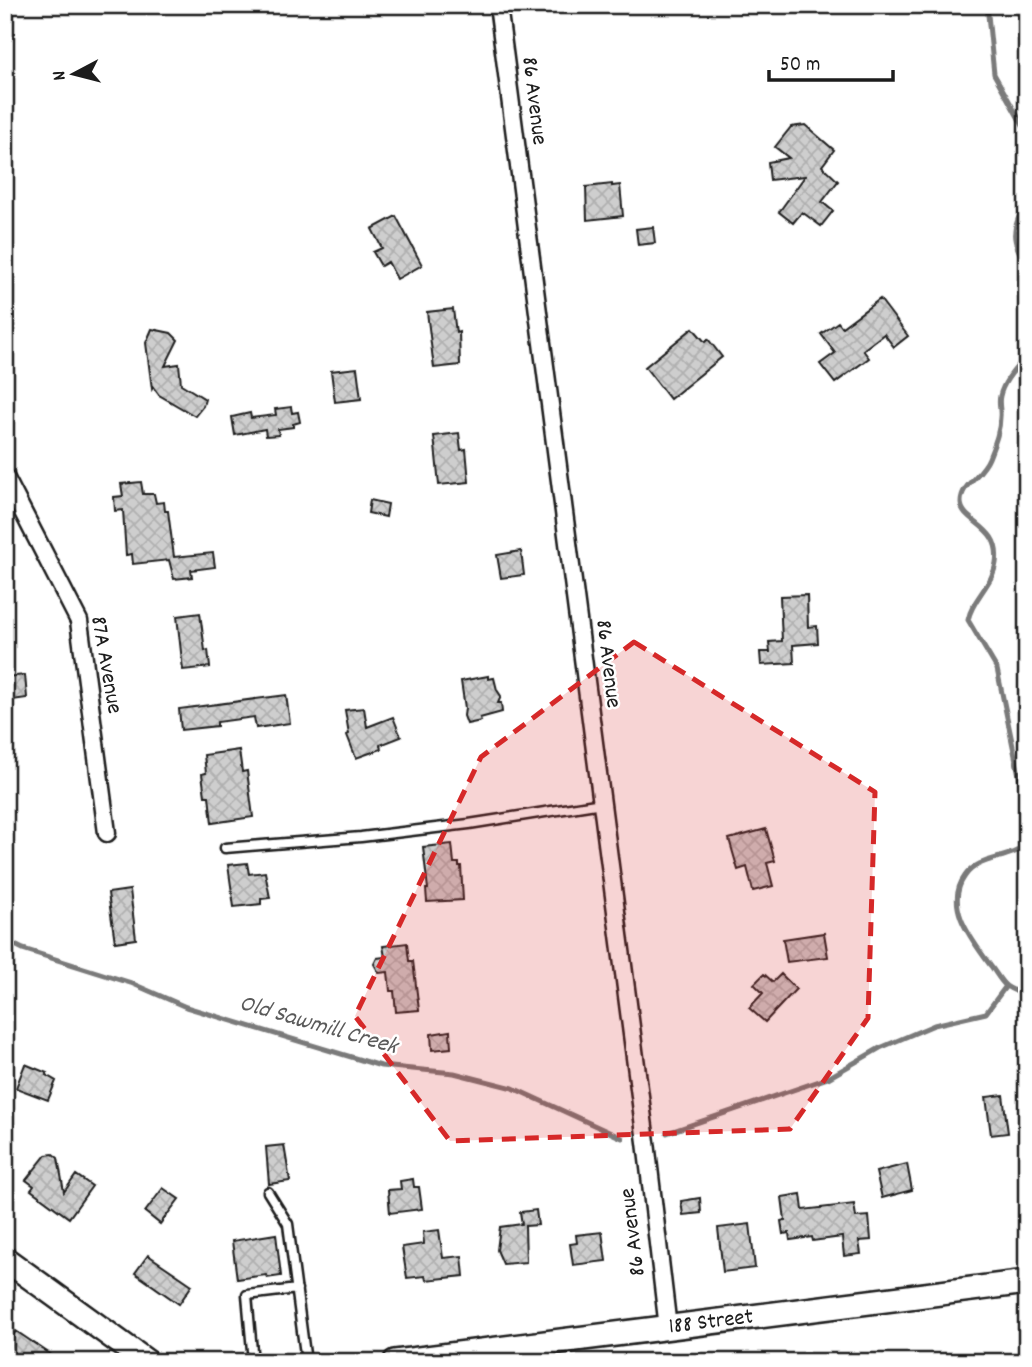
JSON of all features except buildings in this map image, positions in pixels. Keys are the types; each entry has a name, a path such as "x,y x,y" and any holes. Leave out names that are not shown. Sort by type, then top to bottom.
{"street":[{"name":"86 Avenue","path":"498,5 668,1328"},
{"name":"87A Avenue","path":"5,477 79,621 107,833"},
{"path":"5,1259 147,1362"},
{"name":"188 Street","path":"395,1362 1027,1282"}],"lane":[{"path":"225,848 469,824 602,803"},
{"path":"268,1192 288,1224 306,1362"},
{"path":"253,1362 247,1295 297,1289"}],"highlighted area":[{"path":"634,642 875,792 868,1018 790,1129 450,1141 355,1016 481,757"}],"waterway":[{"path":"987,5 994,74 1027,133"},
{"path":"1027,202 1015,228 1015,241 1027,267"},
{"path":"1027,356 1004,385 999,401 1000,423 995,443 986,464 964,490 961,502 967,515 988,533 996,550 994,571 968,620 997,669 1027,814"},
{"path":"1027,844 1012,853 971,869 959,887 957,899 963,923 1000,979 1008,987 1027,995"},
{"name":"Old Sawmill Creek","path":"5,940 23,949 131,983 186,1007 381,1066 454,1073 513,1088 622,1138"},
{"name":"Old Sawmill Creek","path":"667,1133 828,1078 880,1048 934,1025 986,1013 1006,986"}]}
